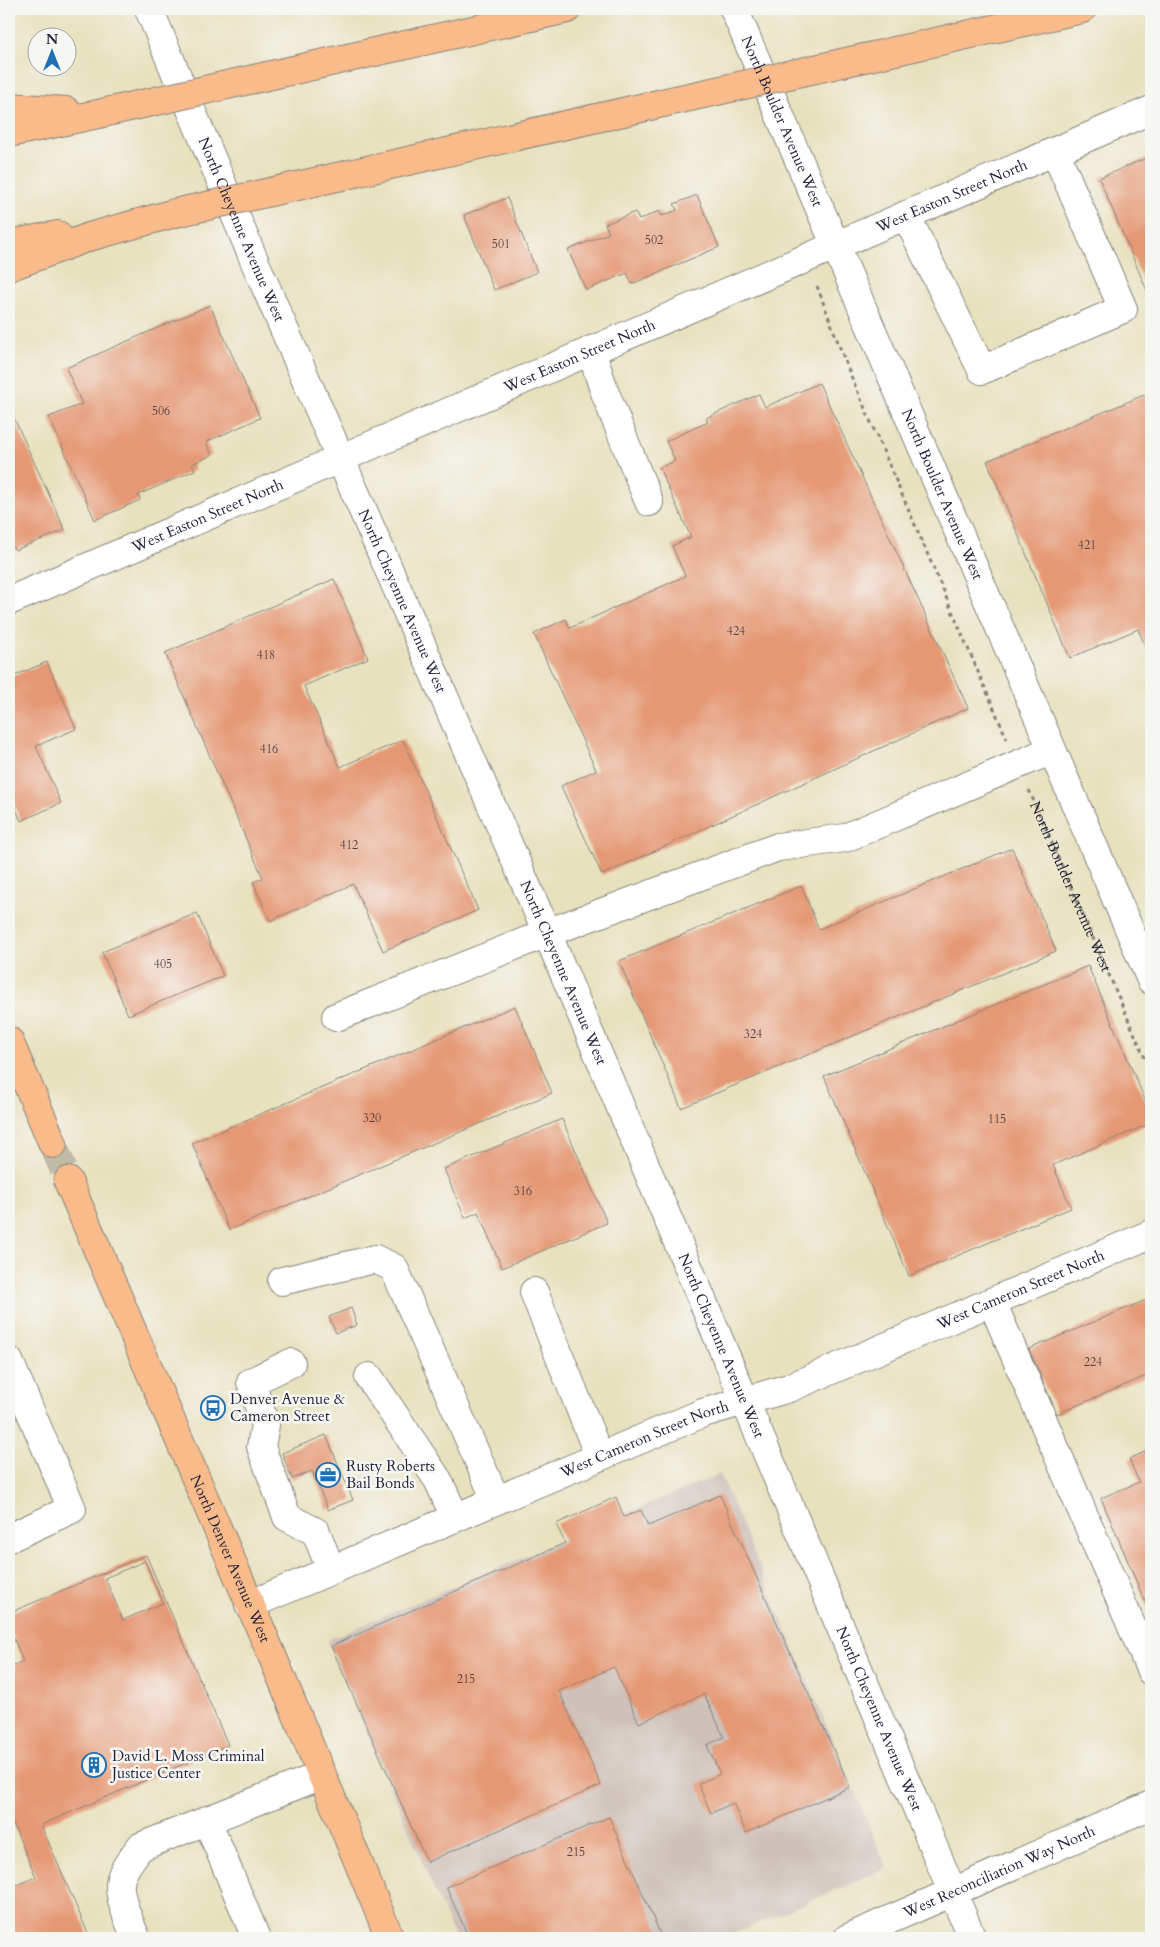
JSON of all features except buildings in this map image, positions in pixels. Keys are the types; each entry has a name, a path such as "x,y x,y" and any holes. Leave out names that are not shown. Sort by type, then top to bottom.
{"main road":[{"path":"9,133 567,9"},
{"path":"9,244 175,213 1082,9"},
{"path":"9,107 98,114"},
{"path":"9,267 89,237 175,213"},
{"path":"9,1041 53,1144"},
{"name":"North Denver Avenue West","path":"68,1181 250,1605 390,1938"}],"street":[{"name":"North Cheyenne Avenue West","path":"149,9 340,458 547,933 972,1938"},
{"name":"North Boulder Avenue West","path":"734,9 1151,980"},
{"name":"West Easton Street North","path":"9,601 1151,110"},
{"path":"906,215 982,370 1123,309 1055,151"},
{"path":"591,350 604,390 649,502"},
{"path":"336,1017 547,933 778,846 845,838 1052,750"},
{"name":"West Cameron Street North","path":"250,1605 703,1413 789,1388 1151,1234"},
{"path":"282,1281 375,1259 394,1268 496,1500"},
{"path":"534,1292 599,1456"},
{"path":"992,1302 1151,1671"},
{"path":"9,1361 72,1509 9,1538"},
{"path":"291,1363 251,1382 265,1425 261,1447 287,1517 316,1532 331,1570"},
{"path":"369,1377 438,1480 455,1517"},
{"path":"136,1938 123,1908 120,1879 128,1863 140,1847 322,1775"},
{"name":"West Reconciliation Way North","path":"848,1938 1151,1805"},
{"path":"207,1820 256,1938"}],"path":[{"name":"North Boulder Avenue West","path":"810,257 818,291 848,369 1151,1072"}],"shaded area":[{"path":"720,1474 887,1868 724,1938 455,1938 327,1640"}],"tunnel":[{"path":"53,1144 68,1181"}],"place":[{"name":"Denver Avenue & Cameron Street","path":"213,1408"},
{"name":"Rusty Roberts Bail Bonds","path":"328,1475"},
{"name":"David L. Moss Criminal Justice Center","path":"94,1765"}]}
